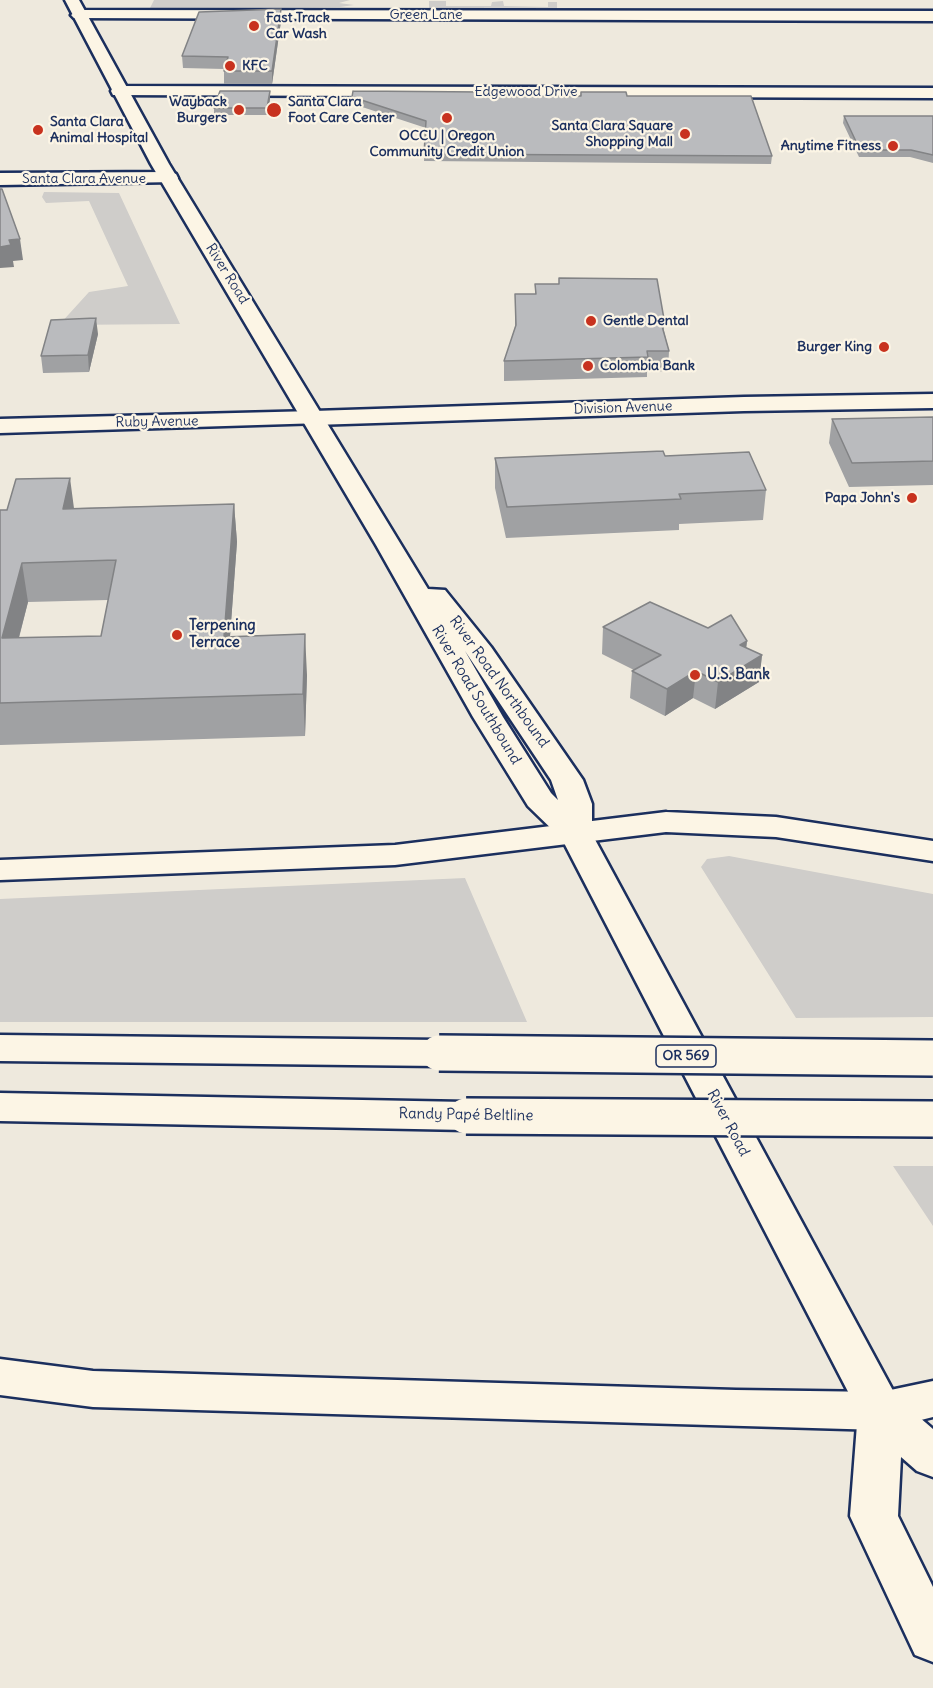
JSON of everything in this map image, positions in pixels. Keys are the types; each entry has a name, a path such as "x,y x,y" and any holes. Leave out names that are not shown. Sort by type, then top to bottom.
{"main road":[{"path":"766,0 773,16"},
{"name":"Green Lane","path":"75,7 933,16"},
{"name":"River Road","path":"75,7 119,91 169,178 389,545"},
{"name":"Edgewood Drive","path":"119,91 933,93"},
{"name":"Santa Clara Avenue","path":"0,179 169,178"},
{"name":"Division Avenue","path":"314,418 744,404 933,401"},
{"name":"Ruby Avenue","path":"0,426 314,418"},
{"name":"River Road Southbound","path":"389,545 528,782 539,799 576,834"},
{"path":"0,870 395,855 666,822 776,827 933,851"},
{"name":"River Road","path":"576,834 880,1411 933,1456"},
{"name":"OR 569","path":"0,1048 933,1058"},
{"name":"Randy Papé Beltline","path":"0,1107 466,1116 933,1119"},
{"path":"0,1377 93,1389 736,1409 880,1411 933,1399"},
{"path":"880,1411 874,1516 933,1639"}],"shaded area":[{"path":"154,0 350,0 339,3 354,5 340,7 355,7 150,8"},
{"path":"429,1 446,1 446,6 491,6 492,2 503,1 504,6 548,7 548,2 557,2 557,8 429,8"},
{"path":"44,192 119,193 180,324 59,325 89,292 128,286 89,201 46,203 42,197"},
{"path":"729,856 933,894 933,1017 796,1018 701,867 707,859"},
{"path":"465,878 527,1022 0,1022 0,899"},
{"path":"893,1166 933,1166 933,1226"}],"building":[{"path":"281,9 272,71 224,71 228,57 182,56 199,12"},
{"path":"220,91 270,91 267,108 214,108"},
{"name":"Santa Clara Square Shopping Mall","path":"353,91 483,92 483,96 581,96 581,92 626,92 627,96 751,96 772,156 424,154 426,121 352,97"},
{"path":"844,116 933,116 933,155 911,150 860,150"},
{"path":"0,189 2,189 20,239 9,240 11,245 0,247"},
{"path":"559,278 657,279 664,319 660,319 669,351 647,351 648,357 504,361 516,325 515,294 536,294 535,284 559,284"},
{"path":"96,318 88,355 41,356 51,320"},
{"path":"933,417 933,461 852,463 832,419"},
{"path":"663,451 665,456 749,452 766,490 679,494 681,499 507,507 495,458"},
{"path":"70,478 63,509 234,504 224,637 305,634 303,694 0,703 0,510 7,510 16,479","holes":["116,560 101,636 2,638 22,563"]},
{"path":"650,602 708,628 731,615 747,641 740,645 762,655 718,682 696,671 667,689 632,671 661,655 603,627"}],"place":[{"name":"Fast Track Car Wash","path":"254,26"},
{"name":"KFC","path":"230,66"},
{"name":"Wayback Burgers","path":"239,110"},
{"name":"Santa Clara Foot Care Center","path":"274,110"},
{"name":"OCCU | Oregon Community Credit Union","path":"447,118"},
{"name":"Santa Clara Animal Hospital","path":"38,130"},
{"name":"Santa Clara Square Shopping Mall","path":"685,134"},
{"name":"Anytime Fitness","path":"893,146"},
{"name":"Gentle Dental","path":"591,321"},
{"name":"Burger King","path":"884,347"},
{"name":"Colombia Bank","path":"588,366"},
{"name":"Papa John's","path":"912,498"},
{"name":"Terpening Terrace","path":"177,635"},
{"name":"U.S. Bank","path":"695,675"}]}
